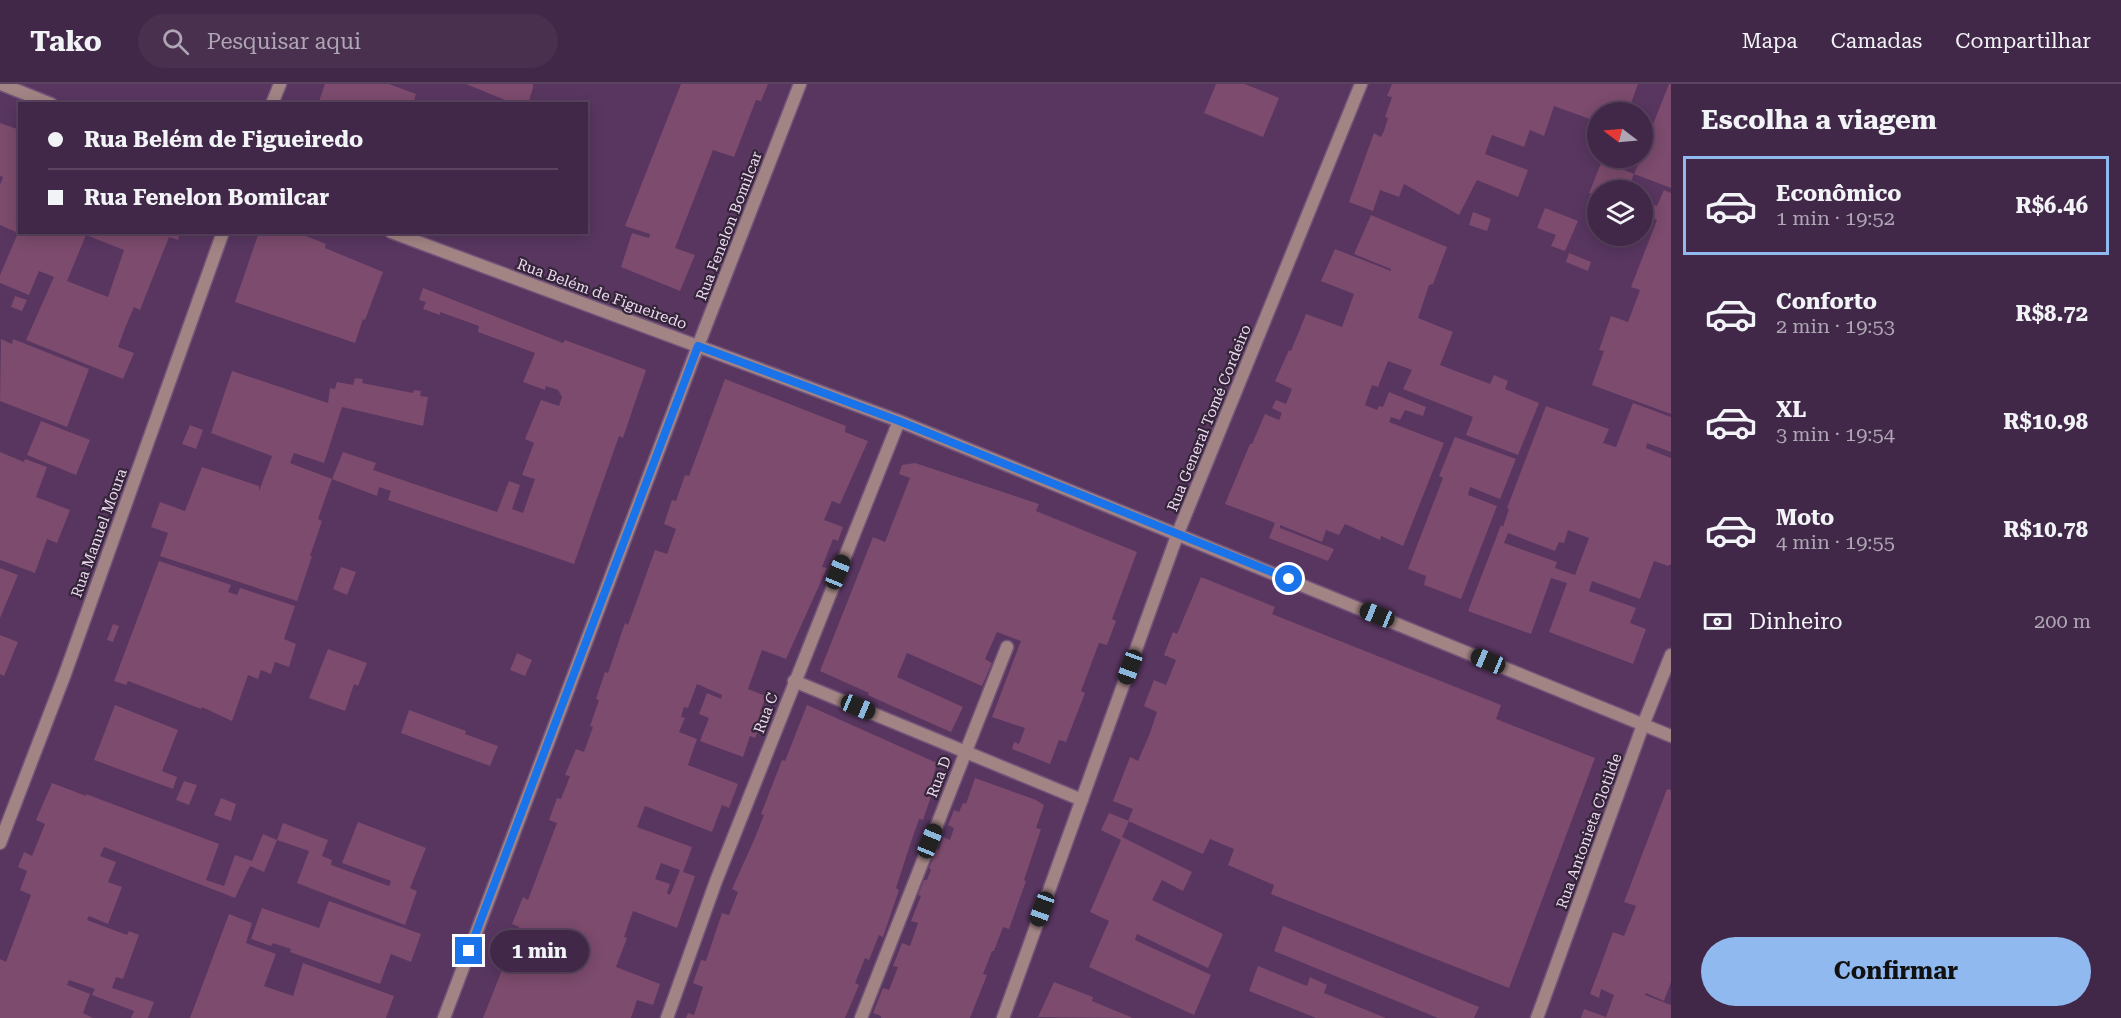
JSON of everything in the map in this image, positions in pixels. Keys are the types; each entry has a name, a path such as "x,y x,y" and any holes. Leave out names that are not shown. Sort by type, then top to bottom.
{"street":[{"path":"1,84 46,102"},
{"path":"273,102 280,84"},
{"name":"Rua Fenelon Bomilcar","path":"444,1018 698,346 800,84"},
{"name":"Rua General Tomé Cordeiro","path":"1003,1018 1178,533 1360,84"},
{"name":"Rua Manuel Moura","path":"0,843 65,674 222,234"},
{"name":"Rua Belém de Figueiredo","path":"396,234 899,421 1671,736"},
{"name":"Rua C","path":"667,1018 716,881 899,421"},
{"name":"Rua D","path":"861,1018 1007,647"},
{"name":"Rua Antonieta Clotilde","path":"1537,1018 1643,725 1671,655"},
{"path":"794,681 1082,800"}],"building":[{"path":"325,84 389,84 416,94 414,102 319,102"},
{"path":"466,84 533,84 529,102 510,102"},
{"path":"681,84 768,84 761,101 756,100 734,157 713,150 675,248 695,255 680,291 621,267 632,233 649,238 650,234 625,226"},
{"path":"1216,84 1245,84 1279,98 1263,137 1204,113"},
{"path":"1392,84 1638,84 1632,102 1587,102 1587,118 1554,106 1544,136 1530,130 1524,147 1492,135 1485,154 1528,170 1518,197 1477,180 1459,215 1404,184 1399,197 1380,190 1373,211 1349,202 1374,133 1381,137 1384,131 1388,118 1385,117 1392,97 1387,96"},
{"path":"1669,84 1671,84 1671,188 1634,174 1637,168 1653,168 1653,124"},
{"path":"0,123 18,129 18,233 0,225 0,185 3,177 0,176"},
{"path":"1599,168 1619,168 1634,174 1632,180 1594,180"},
{"path":"1664,190 1671,193 1671,414 1592,385 1604,351 1599,350 1611,316 1628,322 1640,290 1631,287 1647,246 1653,246 1653,230 1657,220 1653,218 1653,205 1657,206"},
{"path":"1545,208 1578,221 1565,251 1551,246 1556,235 1537,228"},
{"path":"1473,212 1491,219 1487,231 1469,225"},
{"path":"1371,215 1447,247 1433,284 1429,285 1418,318 1453,332 1440,365 1490,384 1494,375 1508,381 1505,389 1539,403 1518,455 1466,435 1473,417 1403,389 1412,370 1388,361 1378,387 1372,385 1365,405 1377,410 1379,406 1383,407 1389,392 1426,407 1423,416 1405,410 1400,420 1391,417 1389,422 1444,443 1403,546 1381,536 1380,540 1345,524 1339,535 1326,530 1322,542 1280,525 1280,528 1334,549 1328,561 1269,538 1275,523 1225,504 1265,414 1279,420 1282,413 1272,408 1276,400 1286,404 1292,389 1275,381 1289,350 1291,351 1306,314 1342,327 1354,294 1321,281 1335,249 1391,271 1391,269 1354,254"},
{"path":"18,233 180,234 178,240 169,237 140,310 134,307 125,328 118,347 134,353 123,379 26,340 54,277 39,271 29,295 0,283 0,275","holes":["86,235 124,250 108,297 67,281"]},
{"path":"258,234 301,234 326,244 325,248 383,272 355,343 235,302"},
{"path":"1569,253 1591,262 1588,271 1566,262"},
{"path":"423,288 563,343 565,340 646,370 623,438 619,436 574,564 388,500 391,491 379,487 377,496 332,479 343,452 376,463 373,470 497,512 509,481 520,485 512,509 523,513 535,479 522,475 534,443 525,439 541,400 559,406 562,397 558,390 546,386 545,390 523,382 535,353 478,332 479,326 440,312 440,315 423,309 426,302 419,300"},
{"path":"15,296 27,300 22,311 11,307"},
{"path":"1,339 12,344 13,339 89,369 67,427 0,401"},
{"path":"232,371 328,403 330,388 335,389 337,382 353,385 355,378 363,379 362,383 413,393 414,390 421,391 420,396 428,397 423,426 342,407 324,463 294,453 290,463 332,479 318,519 322,521 297,601 160,556 168,533 151,527 160,502 185,511 202,467 259,486 259,491 272,456 211,433"},
{"path":"725,379 846,426 845,432 868,441 840,504 832,501 824,520 843,527 838,541 833,539 822,567 827,568 786,659 762,650 748,689 766,696 760,712 765,713 755,738 750,736 743,757 700,741 709,718 699,714 707,693 721,699 722,695 697,684 688,708 684,707 681,717 685,718 679,732 697,739 688,765 738,784 729,808 722,805 712,832 645,806 637,827 692,847 683,872 695,876 677,928 633,911 624,937 627,938 616,967 660,984 653,1005 637,1000 631,1018 483,1018 519,927 512,924 523,897 528,900 557,823 549,820 557,798 561,799 570,776 565,775 576,749 584,752 593,727 590,726 605,672 608,673 625,623 628,625 655,550 667,554 676,529 664,524 672,500 676,501 685,475 689,476","holes":["661,863 680,870 670,895 667,893 670,884 655,879"]},
{"path":"1633,403 1671,417 1671,452 1647,443 1646,448 1671,458 1671,564 1668,566 1654,561 1640,599 1592,581 1589,591 1636,608 1630,623 1646,629 1633,664 1549,632 1567,583 1551,578 1531,634 1468,611 1501,525 1503,527 1509,509 1507,508 1546,406 1609,429 1603,443 1616,447","holes":["1568,530 1589,538 1575,575 1555,568 1557,562 1504,543 1508,533 1555,551 1559,542 1564,543"]},
{"path":"41,421 90,440 76,475 27,455"},
{"path":"190,425 203,430 196,449 182,444"},
{"path":"1455,437 1516,459 1500,499 1470,487 1468,495 1497,506 1461,599 1424,585 1426,576 1408,569 1443,478 1439,476"},
{"path":"0,452 24,462 25,459 47,467 36,497 70,510 57,543 47,539 35,573 0,560"},
{"path":"915,463 1039,504 1036,511 1137,552 1112,619 1116,621 1107,645 1099,643 1081,691 1085,693 1066,742 1059,740 1050,764 1012,749 1014,742 1019,744 1025,728 992,717 1021,641 997,632 985,659 992,663 982,686 907,653 897,677 963,707 951,732 820,671 873,537 885,542 910,478 899,474 902,465"},
{"path":"159,561 231,585 228,592 237,595 240,588 295,606 284,639 296,644 289,667 275,662 271,674 261,670 258,679 248,675 232,721 202,707 201,709 128,681 126,685 114,681"},
{"path":"341,567 356,572 347,595 333,589"},
{"path":"0,568 18,575 0,618"},
{"path":"1201,577 1275,607 1272,614 1501,705 1496,719 1595,758 1509,988 1271,894 1274,885 1228,865 1234,849 1210,839 1203,854 1128,821 1133,809 1113,801 1130,757 1138,761 1150,733 1157,712 1144,706 1154,680 1166,685 1176,660 1164,655 1173,632 1177,634"},
{"path":"113,624 119,626 113,642 107,640"},
{"path":"0,635 18,642 4,676 0,674"},
{"path":"328,649 367,663 358,686 354,684 345,711 309,698"},
{"path":"517,653 532,660 525,676 510,670"},
{"path":"115,705 178,730 162,771 177,777 173,789 94,760"},
{"path":"807,705 937,763 929,791 932,793 923,820 919,819 911,842 896,888 899,890 883,937 879,935 869,960 865,958 855,983 859,985 845,1018 686,1018 688,1013 694,1015 703,987 693,983 701,960 706,961 722,913 729,915 738,892 732,889 764,815 761,814 782,760 785,761"},
{"path":"409,710 466,731 465,734 498,746 490,766 401,733"},
{"path":"975,778 1044,805 1036,828 1041,829 1009,929 1003,927 994,951 992,951 983,974 987,975 970,1018 881,1018 873,1013 883,988 889,990 898,967 893,966 902,943 910,946 918,923 911,921 921,896 918,895 931,870 929,868 936,849 939,850 943,837 950,840 954,828 948,825 954,810 959,812 963,803 966,804"},
{"path":"184,781 197,785 189,805 176,800"},
{"path":"52,783 219,844 206,880 224,886 235,855 252,861 263,834 277,840 264,872 250,866 235,898 104,847 100,856 116,862 108,882 122,887 108,924 89,916 87,920 127,935 129,931 139,935 123,979 116,977 112,988 154,1002 148,1018 131,1018 134,1011 92,995 95,989 69,980 67,985 90,994 83,1013 93,1018 0,1018 0,959 6,962 31,895 20,890 27,871 18,867 24,852 32,856 45,824 36,820"},
{"path":"1667,789 1671,790 1671,982 1664,1001 1646,993 1645,995 1671,1005 1671,1018 1581,1018 1584,1009 1606,1017 1614,995 1601,989 1599,998 1590,994 1613,932 1624,936 1636,906 1624,902"},
{"path":"221,798 236,804 231,821 214,815"},
{"path":"1109,813 1129,821 1122,837 1192,872 1183,891 1162,880 1152,900 1223,934 1208,968 1137,934 1135,940 1211,975 1194,1015 1089,967 1109,921 1090,912 1121,840 1101,830"},
{"path":"358,822 426,848 410,888 417,891 405,925 297,883 309,851 277,840 283,823 328,840 322,856 332,860 331,865 389,886 391,881 342,863"},
{"path":"329,901 421,934 411,962 391,954 380,984 290,952 291,949 273,943 271,946 251,939 262,908 319,928"},
{"path":"229,914 252,923 246,943 276,954 264,986 293,996 303,963 394,996 386,1018 190,1018"},
{"path":"1283,926 1479,1007 1474,1018 1438,1018 1274,951"},
{"path":"1258,966 1307,986 1310,977 1327,985 1324,993 1386,1018 1316,1018 1249,991"},
{"path":"1054,982 1093,997 1092,1001 1133,1018 1038,1017"}],"route":[{"path":"469,951 698,346 899,421 1289,579"}]}
